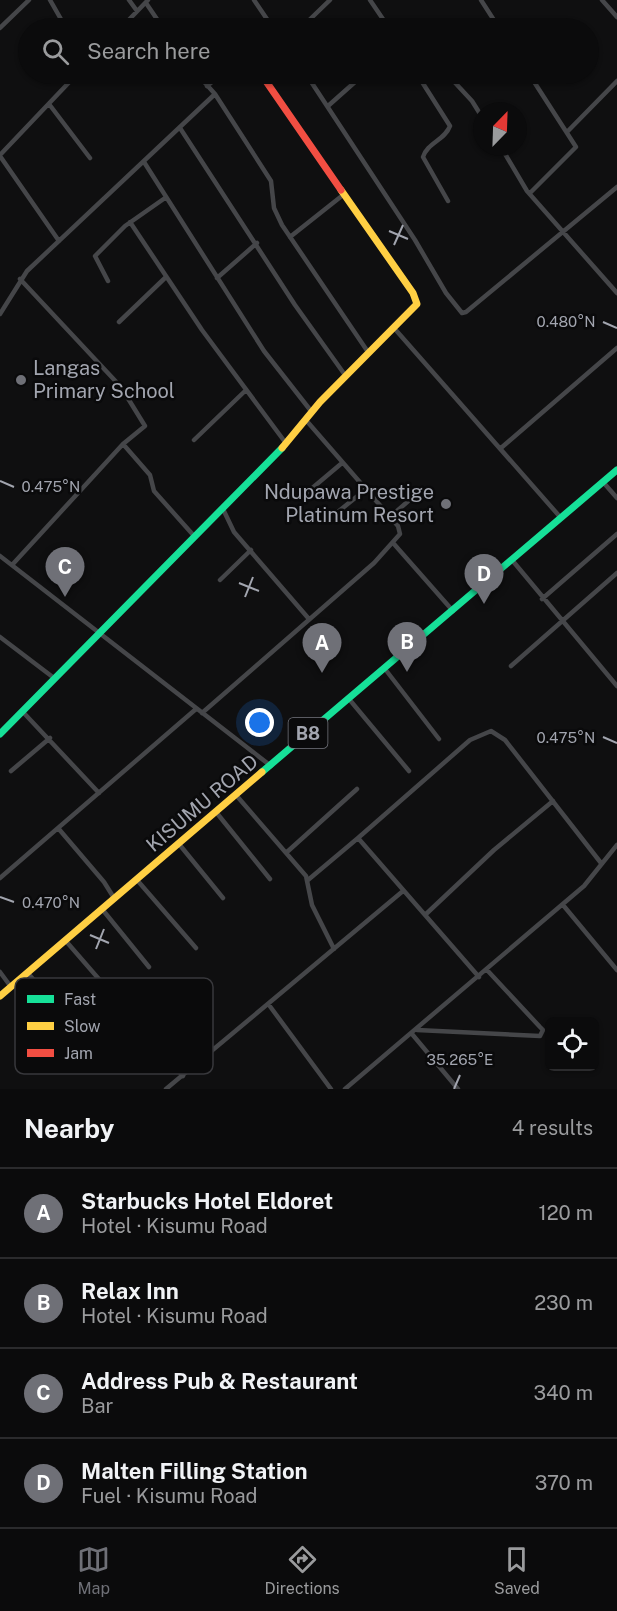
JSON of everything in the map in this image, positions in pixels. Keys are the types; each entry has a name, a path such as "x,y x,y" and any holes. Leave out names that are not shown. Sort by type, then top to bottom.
{"main road":[{"path":"0,734 223,509 345,375 416,306 417,300 268,84"},
{"name":"KISUMU ROAD","path":"21,978 617,471"},
{"name":"KISUMU ROAD","path":"0,996 15,983"}],"street":[{"path":"0,28 29,0"},
{"path":"50,0 60,18"},
{"path":"129,0 137,11"},
{"path":"254,0 266,18"},
{"path":"311,18 330,0"},
{"path":"370,0 382,18"},
{"path":"481,0 493,18"},
{"path":"602,0 617,16"},
{"path":"130,18 147,1 157,18"},
{"path":"567,132 617,81"},
{"path":"59,241 0,155 68,84"},
{"path":"210,84 207,86 271,181 274,208 290,237 368,352"},
{"path":"313,84 415,240 446,293 462,313 617,187"},
{"path":"328,106 353,84"},
{"path":"423,84 450,126 446,134 426,149 423,157 448,201"},
{"path":"456,84 473,103"},
{"path":"530,193 575,149 576,144 536,84"},
{"path":"0,314 20,279 214,94"},
{"path":"49,104 90,158"},
{"path":"180,128 257,243 295,305 345,375"},
{"path":"507,156 530,193 617,293"},
{"path":"144,162 264,351 311,411"},
{"path":"290,237 343,195"},
{"path":"108,281 94,256 130,222 165,198"},
{"path":"130,222 245,391 285,442"},
{"path":"217,278 257,243"},
{"path":"119,322 166,277"},
{"path":"12,565 123,444 145,426 130,399 20,279"},
{"path":"394,328 561,518"},
{"path":"501,448 617,348"},
{"path":"194,440 245,391"},
{"path":"202,713 394,544 400,531 305,419"},
{"path":"123,444 150,475 154,491 195,537"},
{"path":"304,495 342,463"},
{"path":"603,482 617,498"},
{"path":"334,515 365,490"},
{"path":"390,517 421,490"},
{"path":"223,509 234,532 309,619"},
{"path":"542,599 617,534"},
{"path":"394,544 453,611"},
{"path":"220,579 251,550"},
{"path":"0,556 271,766"},
{"path":"512,560 542,599 617,686"},
{"path":"511,666 617,573"},
{"path":"0,637 54,678"},
{"path":"385,669 439,739"},
{"path":"349,699 409,771"},
{"path":"0,878 196,709"},
{"path":"22,711 50,738 99,793"},
{"path":"308,880 470,740 486,731 495,731 505,740 601,863"},
{"path":"11,771 50,738"},
{"path":"287,852 357,789"},
{"path":"236,795 287,852 308,880 312,905 334,949"},
{"path":"424,915 494,850 553,801"},
{"path":"216,812 270,879"},
{"path":"58,828 104,882 114,898"},
{"path":"357,838 479,977"},
{"path":"179,844 223,898"},
{"path":"345,1089 563,905 594,877 601,863 617,845"},
{"path":"136,880 196,948"},
{"path":"213,1051 403,891"},
{"path":"563,905 617,970"},
{"path":"102,909 149,967"},
{"path":"65,940 98,978"},
{"path":"417,1030 540,1036 540,1027 488,970"},
{"path":"0,972 11,987"},
{"path":"27,972 32,978"},
{"path":"269,1005 331,1089"},
{"path":"412,1034 458,1089"},
{"path":"166,1089 185,1074"}],"traffic: fast":[{"path":"0,734 282,448"},
{"path":"262,772 617,470"}],"traffic: slow":[{"path":"282,448 320,402 417,304 413,293 341,190"},
{"path":"21,978 262,772"},
{"path":"0,996 15,983"}],"traffic: jam":[{"path":"268,84 341,190"}],"place":[{"name":"Langas Primary School","path":"21,380"},
{"name":"Ndupawa Prestige Platinum Resort","path":"446,504"},
{"name":"Address Pub & Restaurant","path":"65,597"},
{"name":"Malten Filling Station","path":"484,604"},
{"name":"Relax Inn","path":"407,672"},
{"name":"Starbucks Hotel Eldoret","path":"322,673"}]}
